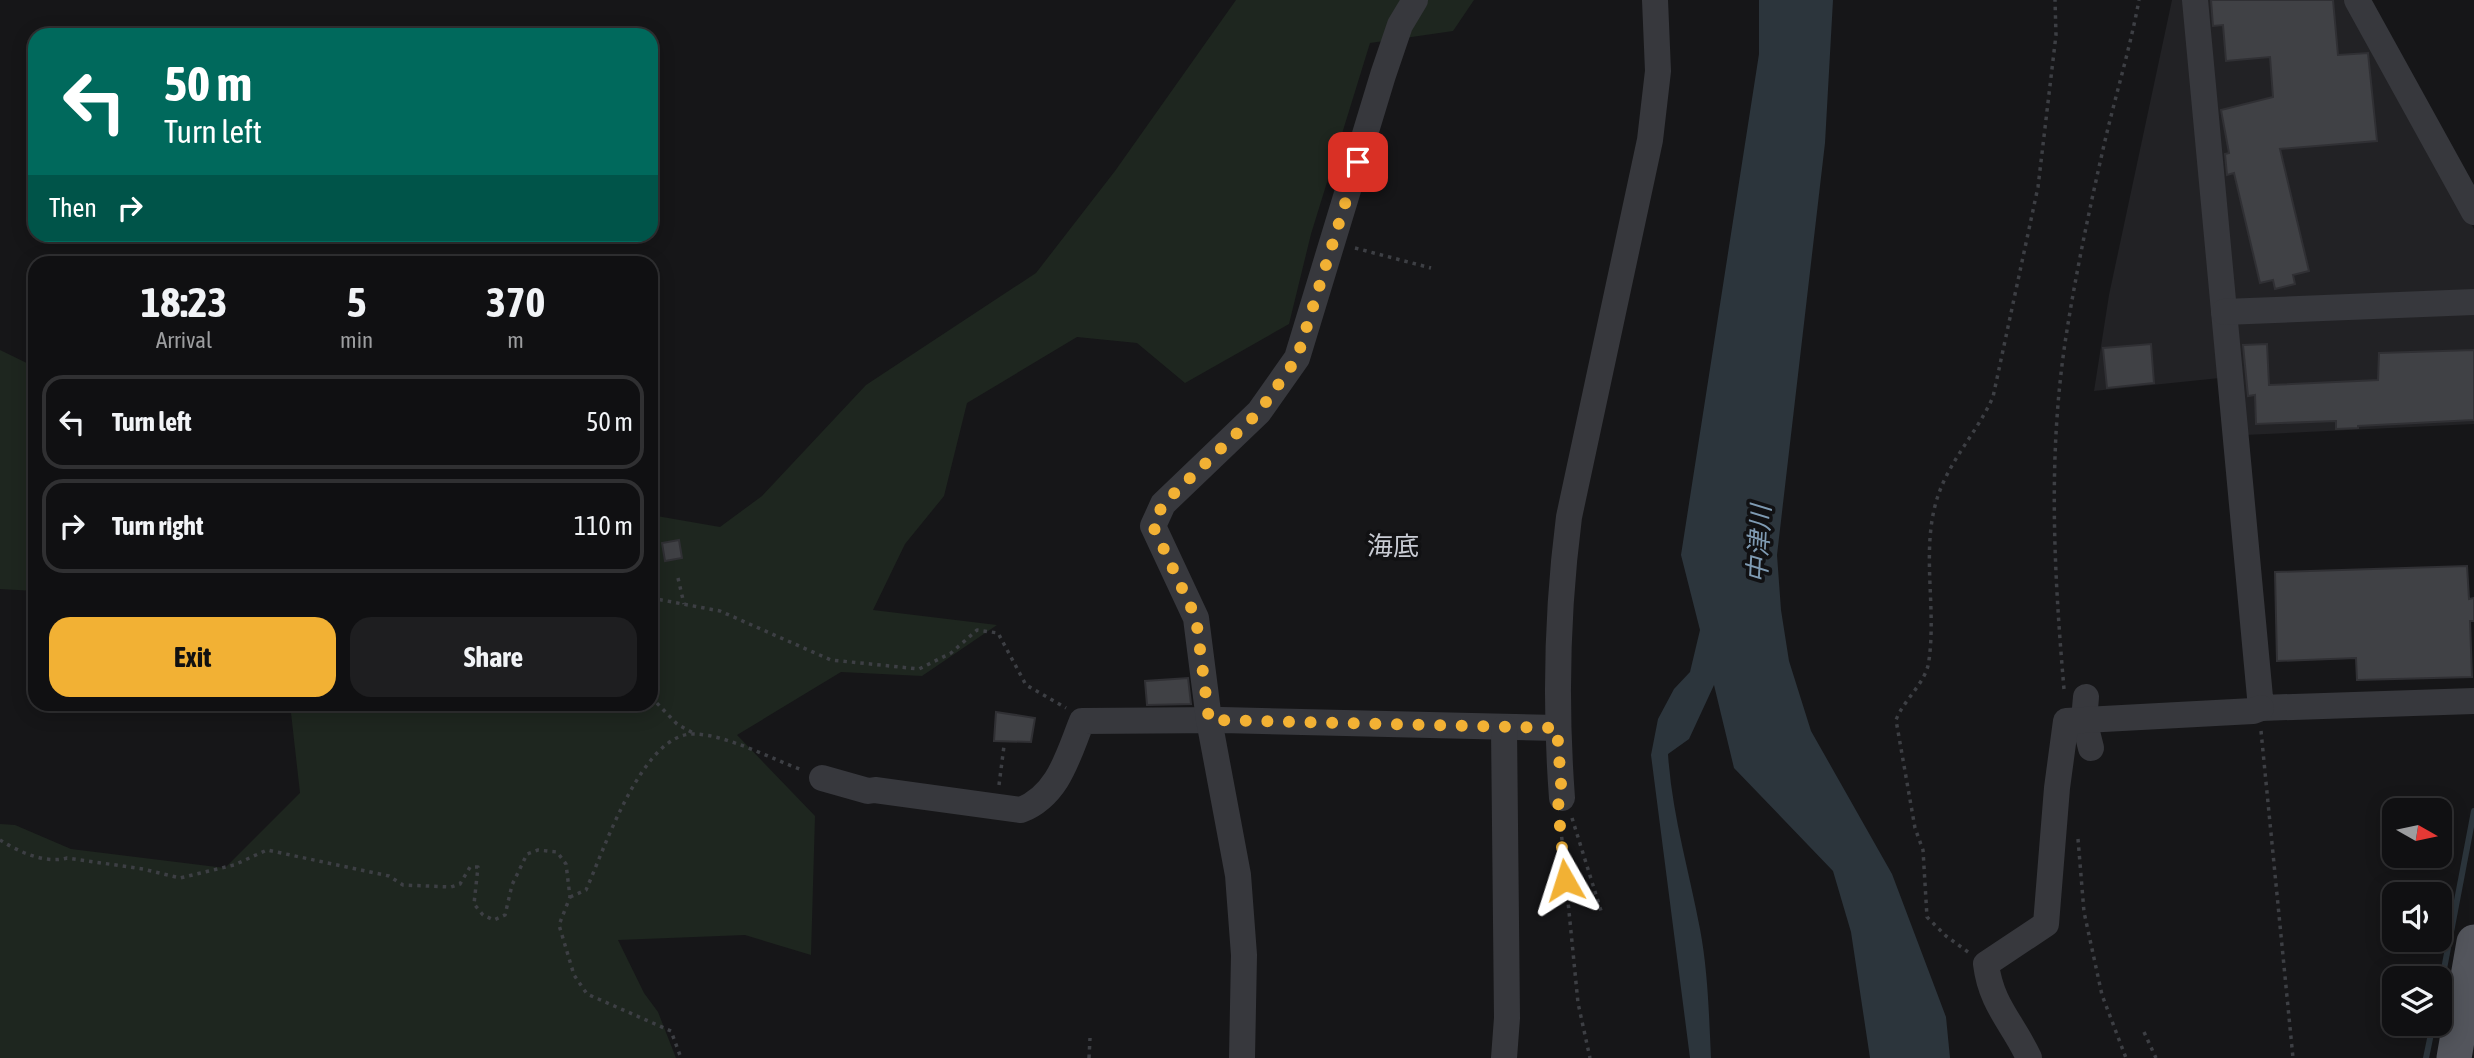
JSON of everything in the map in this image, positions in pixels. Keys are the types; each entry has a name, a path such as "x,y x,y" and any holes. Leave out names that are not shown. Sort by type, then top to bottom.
{"main road":[{"path":"2454,1058 2474,942"}],"street":[{"path":"1242,1058 1244,955 1238,875 1209,720 1196,618 1153,526 1163,504 1259,412 1297,358 1400,25 1415,0"},
{"path":"1562,798 1557,728 1561,577 1569,517 1650,140 1658,71 1655,0"},
{"path":"2195,0 2260,708"},
{"path":"2357,0 2474,212"},
{"path":"2224,312 2474,302"},
{"path":"2079,713 2253,711 2260,708 2474,701"},
{"path":"2029,1058 2000,1012 1988,982 1986,964 2046,924 2057,788 2079,713"},
{"path":"2079,713 2091,748"},
{"path":"822,778 869,792 875,790 1021,810 1030,807 1059,779 1082,721 1209,720 1504,729 1557,728"},
{"path":"1504,729 1507,1018 1504,1058"}],"path":[{"path":"1986,964 1946,936 1927,916 1923,850 1915,828 1896,720 1929,661 1929,541 1934,510 1946,472 1983,419 1993,397 2038,187 2056,35 2055,0"},
{"path":"2079,713 2055,578 2057,421 2076,279 2139,0"},
{"path":"1333,242 1431,268"},
{"path":"678,578 684,605"},
{"path":"658,599 720,611 831,660 919,669 951,653 977,630 998,633 1026,685 1061,702 1080,725"},
{"path":"658,704 677,724 694,733 722,740 822,778"},
{"path":"2260,708 2292,1058"},
{"path":"570,897 586,890 643,767 665,744 694,733"},
{"path":"996,806 1004,746"},
{"path":"1590,1058 1578,1003 1558,805 1562,798 1567,804 1602,915"},
{"path":"2078,837 2084,912 2100,983 2126,1058"},
{"path":"0,840 17,851 56,861 67,858 143,869 180,878 234,865 267,850 389,876 403,885 451,887 460,884 470,867 478,867 474,904 483,915 494,920 505,915 512,885 527,854 538,850 557,852 566,864 570,897 559,925 574,975 587,994 671,1031 681,1058"},
{"path":"2144,1032 2157,1058"},
{"path":"1089,1058 1090,1038"}],"shaded area":[{"path":"1236,0 1474,0 1453,31 1370,43 1311,234 1289,324 1185,383 1137,343 1077,337 967,403 944,496 905,544 873,610 997,625 922,676 841,672 737,735 815,816 811,955 745,935 618,940 644,993 658,1012 676,1058 0,1058 0,824 15,825 71,849 225,868 300,793 291,711 658,711 658,516 720,527 762,496 866,385 1036,273 1115,171"},
{"path":"2172,0 2186,0 2220,378 2094,391 2109,295"},
{"path":"2204,0 2348,0 2474,229 2474,295 2241,305 2231,298"},
{"path":"2474,314 2474,424 2245,435 2237,323"},
{"path":"0,350 28,364 28,591 0,589"}],"water":[{"name":"中津川","path":"1759,0 1833,0 1825,143 1777,555 1781,610 1789,661 1811,731 1892,874 1946,1017 1950,1058 1870,1058 1851,932 1833,871 1734,768 1714,685 1689,739 1668,754 1677,821 1703,945 1708,994 1711,1058 1690,1058 1651,755 1658,719 1674,689 1690,672 1700,630 1681,555 1759,54"}],"building":[{"path":"2211,0 2333,0 2338,55 2368,53 2377,141 2280,149 2309,271 2293,275 2295,284 2275,289 2273,280 2260,283 2234,173 2227,175 2225,154 2229,153 2221,110 2273,97 2270,57 2226,61 2223,25 2213,26"},
{"path":"2151,344 2154,383 2107,388 2103,348"},
{"path":"2267,344 2269,385 2378,380 2379,353 2474,350 2474,420 2336,429 2336,421 2256,424 2255,395 2248,396 2243,345"},
{"path":"679,540 682,558 665,561 662,543"},
{"path":"2467,566 2469,599 2474,598 2474,621 2470,621 2472,677 2357,680 2356,658 2277,661 2275,572"},
{"path":"1188,678 1191,704 1147,705 1145,681"},
{"path":"996,712 1035,718 1031,742 994,741"}],"waterway":[{"path":"2445,966 2474,811"},
{"path":"2426,1058 2431,1036"}],"district":[{"name":"海底","path":"1393,546"}],"route":[{"path":"1358,162 1297,358 1259,412 1200,465 1163,504 1153,526 1196,618 1208,695 1209,720 1504,729 1557,728 1562,798 1558,805 1565,880"}]}
